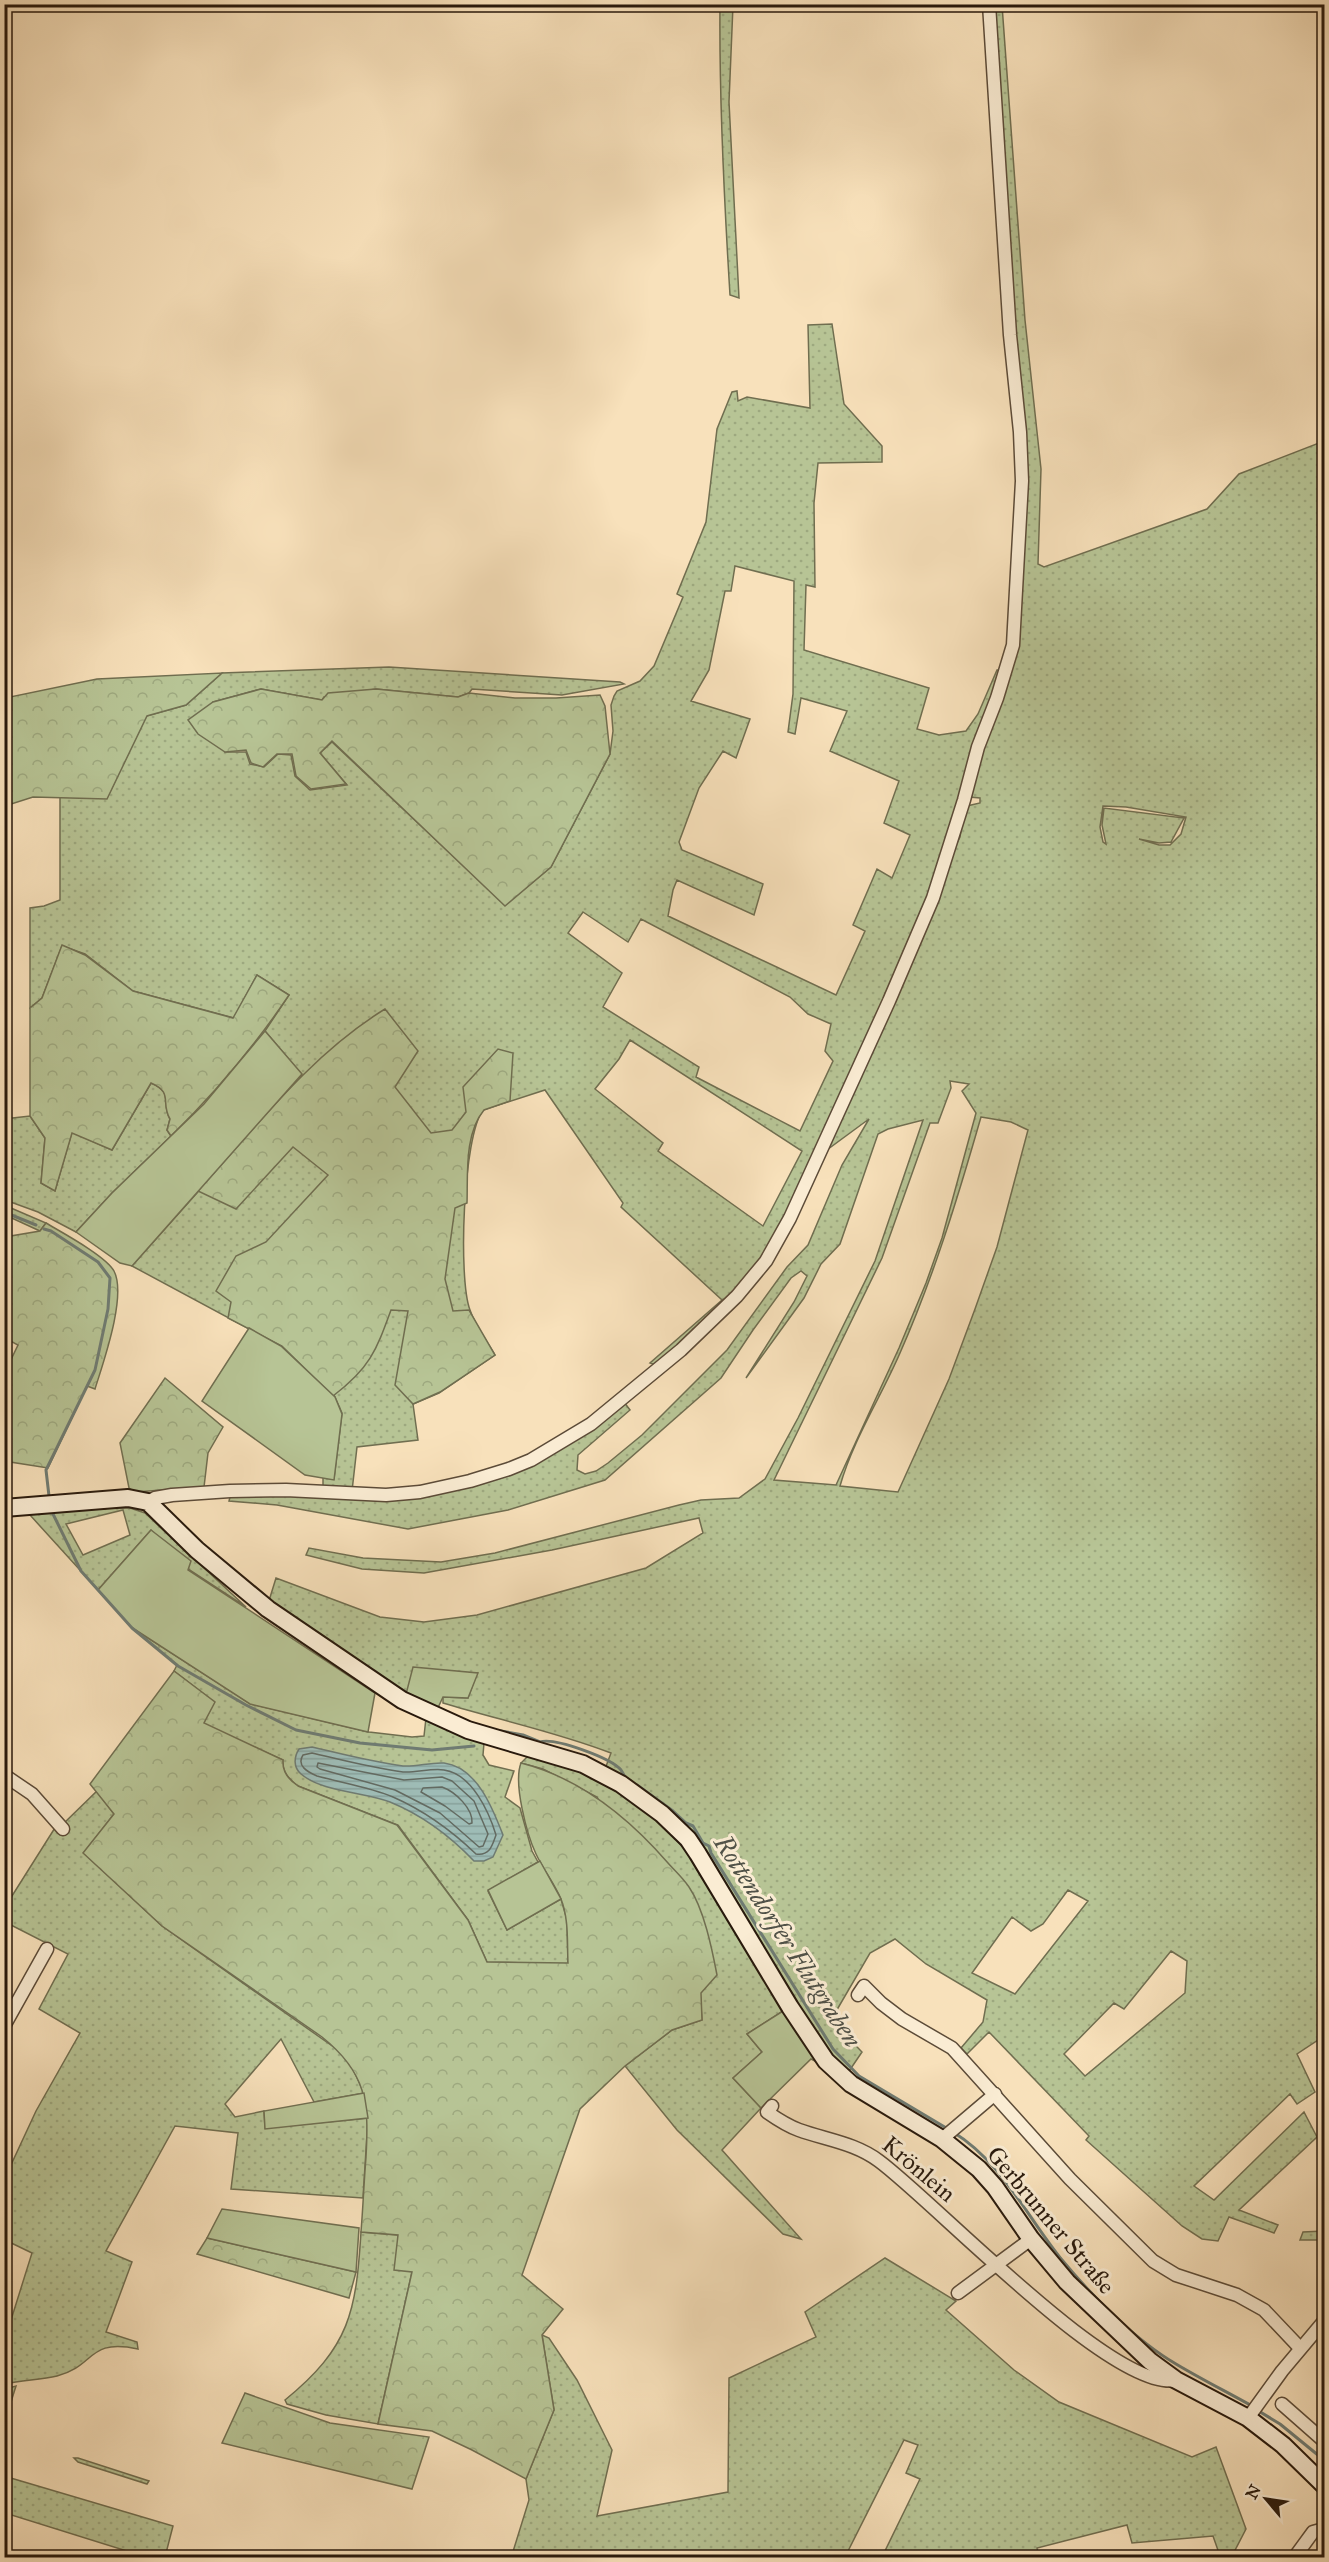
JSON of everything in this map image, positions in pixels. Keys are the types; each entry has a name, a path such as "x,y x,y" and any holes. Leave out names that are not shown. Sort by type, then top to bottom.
{"street":[{"path":"4,1508 139,1500 230,1491 286,1490 386,1496 420,1492 470,1481 509,1469 555,1448 591,1424 681,1350 737,1296 766,1261 790,1218 922,924 952,839 983,731 1001,687 1013,645 1022,481 1020,432 1010,335 989,4"},
{"name":"Gerbrunner Straße","path":"139,1500 268,1609 402,1700 468,1730 583,1764 621,1784 662,1814 688,1839 698,1854 790,2007 826,2061 851,2084 942,2139 979,2169 995,2187 1031,2239 1067,2282 1122,2337 1176,2380 1252,2412 1324,2483"},
{"path":"4,1774 32,1794 63,1829"},
{"path":"4,2026 47,1949"},
{"path":"865,1986 881,2003 902,2019 952,2048 1070,2179 1154,2261 1176,2275 1237,2295 1264,2310 1300,2348"},
{"path":"942,2139 995,2094"},
{"name":"Krönlein","path":"767,2112 798,2130 866,2151 908,2184 1046,2309 1111,2358 1140,2374 1165,2382 1176,2380"},
{"path":"958,2294 1031,2239"},
{"path":"1252,2412 1300,2348 1324,2321"},
{"path":"1282,2404 1324,2441"},
{"path":"1294,2558 1314,2532 1324,2529"}],"green space":[{"path":"720,5 733,5 729,102 739,298 730,295 722,150"},
{"path":"989,5 1002,5 1025,320 1041,469 1038,564 1044,567 1207,509 1239,474 1324,441 1324,2036 1297,2054 1315,2092 1297,2104 1290,2094 1194,2186 1214,2200 1304,2112 1317,2137 1239,2210 1278,2225 1274,2233 1229,2217 1218,2241 1202,2239 1182,2226 1086,2140 1089,2136 989,2032 967,2054 961,2048 983,2022 987,2000 926,1964 895,1939 870,1953 831,2020 862,2052 845,2077 830,2061 707,1856 605,1769 611,1753 549,1732 443,1703 443,1697 468,1698 477,1673 405,1698 268,1604 276,1578 380,1617 424,1622 477,1615 646,1568 703,1533 699,1518 552,1550 424,1573 362,1569 306,1555 309,1548 363,1558 441,1562 495,1553 701,1500 739,1498 765,1479 798,1418 875,1261 923,1120 888,1129 878,1134 840,1244 821,1264 804,1298 746,1378 794,1302 807,1276 801,1271 791,1278 721,1378 605,1480 508,1510 408,1529 277,1505 229,1501 230,1497 263,1494 355,1499 504,1475 624,1402 630,1410 578,1455 577,1470 585,1474 596,1471 642,1435 727,1350 787,1267 808,1245 842,1165 869,1119 824,1152 960,837 964,810 967,806 980,803 980,798 970,797 982,746 1006,690 1023,541","holes":["1103,806 1126,807 1186,817 1181,834 1170,845 1159,845 1139,839 1159,843 1171,842 1184,818 1104,808 1102,825 1106,844 1103,842 1100,827","950,1081 969,1084 962,1091 976,1113 942,1238 899,1348 836,1485 774,1480 882,1258 930,1123 938,1123 951,1088","981,1117 1011,1122 1028,1130 997,1247 975,1309 949,1379 898,1492 840,1486 852,1452 900,1353 945,1236","1068,1890 1088,1901 1015,1994 972,1973 1012,1917 1031,1931 1043,1924","1171,1951 1187,1961 1185,1993 1085,2076 1064,2054 1114,2003 1124,2009"]},
{"path":"832,324 844,404 882,446 882,462 818,463 814,503 815,587 806,585 804,650 929,688 917,729 939,735 966,731 978,714 997,670 1002,670 948,843 914,937 777,1235 738,1293 656,1365 650,1363 722,1300 621,1207 623,1203 545,1090 483,1110 476,1125 467,1177 464,1208 464,1269 466,1294 472,1316 495,1355 439,1393 413,1404 418,1440 357,1447 352,1491 323,1489 323,1478 334,1479 342,1413 334,1395 281,1346 132,1266 302,1075 265,1031 289,995 257,975 234,1018 133,991 85,954 62,946 42,998 30,1008 30,908 60,900 60,797 107,798 146,716 186,705 222,673 389,667 624,684 562,695 472,689 469,693 458,697 376,689 324,697 322,700 261,689 213,702 225,752 246,752 250,764 264,767 278,754 291,755 295,776 310,790 347,785 320,753 332,742 505,905 551,867 610,754 613,731 611,705 614,696 617,691 640,681 654,666 683,597 677,594 706,522 717,429 732,392 737,391 738,401 747,397 810,408 808,325","holes":["735,566 794,581 793,694 788,732 795,734 801,698 847,711 830,751 899,781 884,823 910,835 892,878 877,869 853,925 865,931 836,995 668,916 677,880 754,915 763,884 682,850 679,842 699,788 723,751 736,758 750,719 691,701 709,670 725,591 731,591","583,912 628,942 641,919 790,997 808,1014 831,1024 825,1051 833,1061 800,1131 696,1077 699,1067 603,1007 622,973 568,933","630,1040 802,1151 763,1226 658,1151 663,1143 595,1089 619,1059"]},
{"path":"222,673 186,705 147,716 107,799 33,797 5,806 5,698 97,679"},
{"path":"261,689 322,700 328,693 376,689 458,697 469,693 515,698 600,695 605,706 610,754 551,867 505,906 332,741 320,753 346,784 311,789 296,776 292,754 277,754 263,767 251,763 246,750 225,752 198,734 188,720 213,702"},
{"path":"62,945 85,955 133,991 233,1018 257,975 289,995 233,1069 171,1136 167,1130 170,1119 164,1094 151,1083 112,1150 72,1133 55,1191 41,1183 45,1138 30,1116 30,1008 42,998"},
{"path":"385,1009 418,1051 395,1087 431,1133 452,1130 466,1112 463,1087 498,1049 513,1053 510,1101 484,1110 473,1131 468,1155 467,1203 455,1208 445,1279 453,1311 469,1310 495,1355 440,1392 413,1404 395,1385 408,1311 391,1310 376,1348 364,1367 356,1377 333,1396 282,1346 228,1318 231,1302 216,1291 236,1256 266,1242 328,1175 293,1147 236,1209 198,1191 308,1070 358,1027"},
{"path":"265,1031 302,1074 132,1266 120,1263 76,1232 112,1193 204,1104"},
{"path":"151,1083 163,1090 165,1094 170,1119 167,1130 171,1136 112,1193 76,1232 38,1212 5,1200 4,1119 30,1116 45,1138 41,1183 55,1191 72,1132 112,1150"},
{"path":"4,1205 46,1223 40,1231 5,1215"},
{"path":"46,1223 83,1245 109,1265 114,1271 118,1296 108,1347 95,1389 87,1386 48,1468 4,1461 5,1372 18,1345 5,1338 5,1237 40,1231"},
{"path":"249,1328 281,1346 335,1397 342,1414 334,1480 305,1475 202,1401"},
{"path":"165,1378 223,1427 208,1453 204,1487 135,1492 129,1488 120,1443"},
{"path":"130,1508 145,1513 246,1607 188,1569 151,1530 98,1590 30,1513","holes":["123,1510 130,1535 83,1555 66,1524"]},
{"path":"151,1530 191,1561 188,1570 375,1693 368,1732 250,1704 131,1627 98,1590"},
{"path":"131,1627 251,1704 369,1732 412,1737 424,1736 426,1718 484,1743 483,1755 489,1765 514,1771 505,1797 520,1808 532,1851 538,1862 488,1891 507,1930 561,1899 567,1920 568,1964 487,1962 468,1920 398,1825 298,1786 287,1775 283,1760 203,1724 214,1702 174,1671 177,1665"},
{"path":"413,1667 478,1673 468,1698 443,1697 436,1712 405,1698"},
{"path":"174,1671 215,1702 204,1723 283,1760 287,1775 298,1786 397,1825 468,1920 487,1962 568,1963 564,1907 536,1854 525,1822 519,1783 521,1763 543,1770 583,1789 620,1816 653,1846 682,1878 699,1906 717,1975 701,1993 702,2020 672,2030 625,2066 580,2109 522,2275 563,2309 542,2335 554,2410 526,2479 432,2431 378,2424 412,2272 394,2270 398,2235 361,2232 367,2121 362,2090 348,2063 322,2037 162,1926 83,1853 114,1814 90,1784"},
{"path":"528,1756 568,1767 604,1784 649,1814 675,1838 686,1851 783,2011 747,2034 762,2052 733,2078 761,2108 722,2150 801,2239 783,2234 677,2130 625,2066 672,2030 702,2020 700,1993 597,1797 543,1769 521,1763"},
{"path":"97,1791 114,1814 84,1853 162,1926 338,2050 352,2067 364,2093 314,2102 281,2039 225,2104 235,2117 264,2111 265,2128 368,2118 363,2198 231,2189 238,2133 175,2126 106,2251 132,2262 106,2332 137,2342 138,2349 109,2347 100,2350 70,2372 5,2384 5,2339 32,2253 5,2240 4,2180 36,2111 80,2033 39,2009 68,1954 5,1922 5,1907 58,1823 61,1826"},
{"path":"540,1861 561,1899 507,1930 488,1890"},
{"path":"783,2011 817,2062 811,2059 761,2108 733,2078 762,2052 747,2034"},
{"path":"364,2093 368,2118 265,2129 264,2111"},
{"path":"222,2209 359,2228 356,2272 207,2238"},
{"path":"1324,2231 1324,2240 1300,2240 1303,2232"},
{"path":"361,2232 398,2235 412,2272 378,2424 326,2415 287,2404 285,2400 324,2363 346,2326 356,2285"},
{"path":"207,2238 356,2272 349,2298 197,2254"},
{"path":"885,2258 956,2301 946,2310 1014,2370 1059,2402 1192,2457 1216,2447 1246,2529 1232,2556 1220,2556 1213,2536 1132,2543 1127,2525 1037,2548 1039,2557 882,2557 920,2479 906,2473 918,2445 904,2440 845,2557 511,2558 529,2500 526,2479 554,2410 542,2335 549,2338 577,2380 612,2450 597,2516 728,2492 729,2378 816,2337 805,2312"},
{"path":"16,2386 5,2421 5,2389"},
{"path":"245,2393 330,2423 429,2437 412,2489 222,2443"},
{"path":"74,2458 149,2481 147,2484 78,2462"},
{"path":"4,2476 173,2526 165,2557 146,2557 5,2513"}],"water":[{"path":"312,1747 403,1766 444,1763 466,1772 489,1802 503,1835 493,1857 484,1861 474,1861 435,1827 402,1807 380,1799 320,1785 310,1780 298,1771 295,1759 299,1749"}],"waterway":[{"name":"Rottendorfer Flutgraben","path":"4,1212 36,1225"},
{"name":"Rottendorfer Flutgraben","path":"44,1229 51,1231 98,1262 110,1278 108,1309 95,1370 46,1470 49,1496"},
{"name":"Rottendorfer Flutgraben","path":"53,1514 81,1571 132,1628 178,1666 246,1705 296,1730 360,1743 432,1750 474,1746"},
{"name":"Rottendorfer Flutgraben","path":"501,1731 523,1735 540,1742 569,1745 615,1765 626,1778"},
{"name":"Rottendorfer Flutgraben","path":"637,1785 693,1826 703,1843 709,1846 711,1853 833,2049 859,2076 948,2129"},
{"name":"Rottendorfer Flutgraben","path":"953,2132 970,2144 1000,2174 1062,2260 1115,2316 1145,2343 1176,2364 1252,2406"},
{"name":"Rottendorfer Flutgraben","path":"1257,2410 1280,2424 1324,2460"}]}
